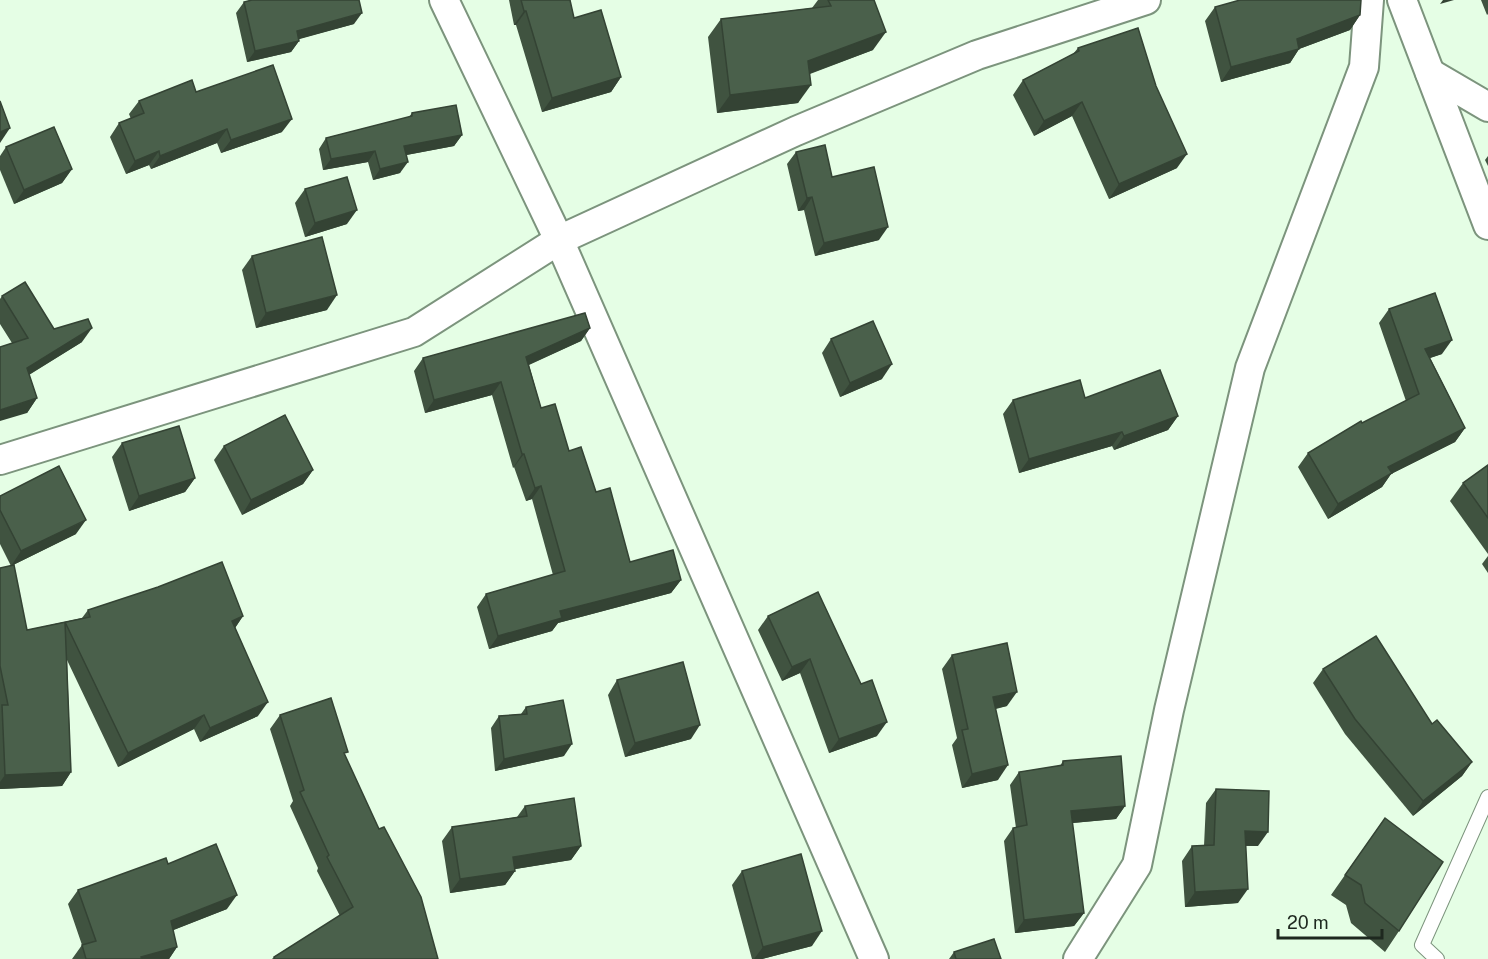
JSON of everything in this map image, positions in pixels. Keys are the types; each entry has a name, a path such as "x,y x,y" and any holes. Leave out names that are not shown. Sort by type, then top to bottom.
{"street":[{"path":"444,0 559,240 874,959"},
{"path":"0,460 414,332 559,240 796,130 977,55 1146,0"},
{"path":"1078,959 1137,865 1169,710 1250,368 1364,67 1369,0"},
{"path":"1402,0 1488,225"},
{"path":"1430,73 1488,107"}],"lane":[{"path":"1437,959 1422,945 1488,797"}],"building":[{"path":"252,0 359,0 362,13 297,31 299,41 255,51 244,2"},
{"path":"521,0 570,0 574,18 601,10 621,77 552,98"},
{"path":"828,0 874,0 886,32 808,61 811,85 730,95 721,19 831,6"},
{"path":"1240,0 1361,0 1360,15 1297,39 1299,49 1231,67 1215,7"},
{"path":"1138,28 1156,86 1187,154 1119,184 1082,102 1044,121 1023,80 1079,51 1078,48"},
{"path":"273,65 292,119 231,140 227,129 160,156 159,151 135,161 119,123 144,113 139,101 192,80 196,92"},
{"path":"0,101 10,128 0,132"},
{"path":"456,105 462,135 404,146 408,162 380,169 375,151 331,159 326,138 412,116 412,113"},
{"path":"54,127 72,169 24,190 6,147"},
{"path":"825,145 832,177 874,167 888,227 824,243 812,197 807,198 796,152"},
{"path":"347,177 357,210 315,223 305,189"},
{"path":"322,237 337,295 266,313 252,256"},
{"path":"25,282 54,329 88,319 92,328 27,368 37,398 0,410 0,347 28,338 2,296"},
{"path":"1435,293 1452,340 1425,349 1465,428 1388,467 1392,473 1338,504 1308,453 1361,421 1362,423 1419,394 1389,309"},
{"path":"585,313 590,328 526,357 541,408 555,404 569,451 581,447 596,492 610,488 630,562 673,550 681,580 560,611 562,618 498,636 486,594 565,571 541,486 535,488 524,454 522,454 501,382 434,400 423,358"},
{"path":"873,321 892,364 850,383 831,339"},
{"path":"1160,370 1178,416 1124,436 1122,432 1029,459 1013,400 1080,380 1085,398"},
{"path":"285,415 313,470 251,500 224,446"},
{"path":"179,426 195,478 139,496 122,443"},
{"path":"1488,465 1488,518 1463,483"},
{"path":"59,466 86,520 21,551 0,510 0,496"},
{"path":"222,562 243,616 232,621 268,702 210,728 204,715 128,753 65,622 90,617 88,610 158,587"},
{"path":"14,565 27,630 65,622 71,772 5,775 2,705 8,705 0,666 0,568"},
{"path":"818,592 861,684 872,680 887,722 839,739 810,659 792,667 768,616"},
{"path":"1376,636 1432,724 1437,720 1472,762 1423,801 1355,719 1323,669"},
{"path":"1007,643 1017,692 993,697 1008,765 972,774 962,730 968,729 952,655"},
{"path":"683,662 700,725 635,743 617,680"},
{"path":"331,698 348,752 344,753 379,829 384,827 421,897 438,959 275,959 274,957 353,907 327,857 329,855 300,792 304,790 280,715"},
{"path":"563,700 572,744 504,759 499,716 527,714 526,707"},
{"path":"1121,756 1125,806 1071,811 1084,913 1024,920 1013,828 1027,825 1019,772 1063,765 1063,761"},
{"path":"1216,789 1269,791 1268,832 1245,831 1248,889 1195,892 1192,846 1214,845"},
{"path":"574,798 581,846 513,857 515,871 460,879 452,827 527,816 525,806"},
{"path":"1385,818 1443,862 1399,931 1365,903 1361,885 1345,875"},
{"path":"216,844 237,895 171,921 177,947 141,957 142,959 86,959 82,945 96,941 78,890 166,858 168,864"},
{"path":"801,854 822,931 763,947 742,871"},
{"path":"994,939 1001,959 956,959 954,952"}]}
